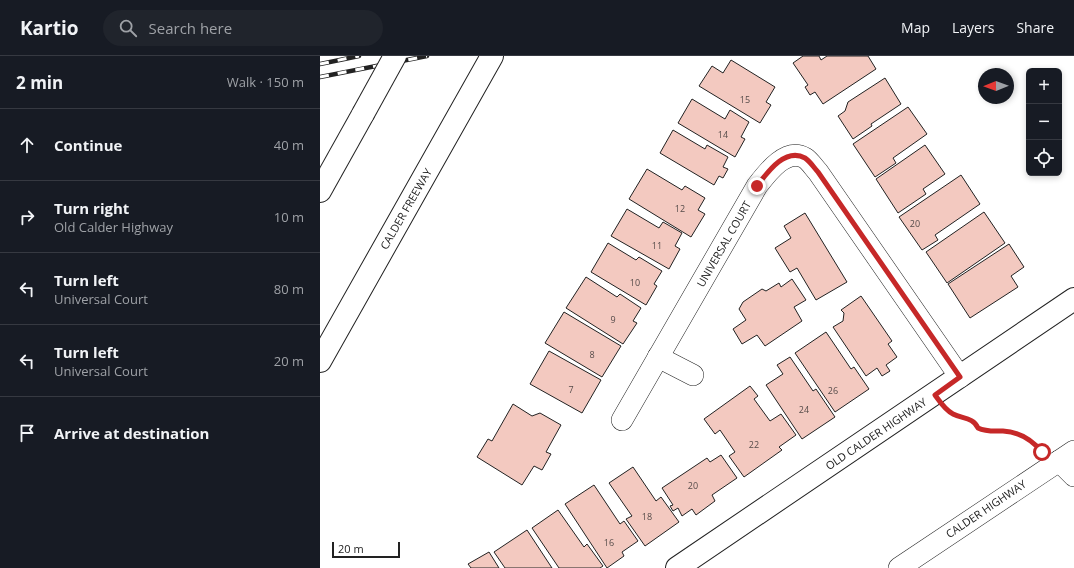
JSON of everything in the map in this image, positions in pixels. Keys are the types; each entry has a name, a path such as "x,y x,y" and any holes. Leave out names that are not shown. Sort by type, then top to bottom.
{"main road":[{"path":"320,191 395,56"},
{"name":"CALDER FREEWAY","path":"320,361 492,56"},
{"name":"OLD CALDER HIGHWAY","path":"677,568 1074,300"}],"street":[{"name":"UNIVERSAL COURT","path":"622,420 757,186 774,164 792,156 804,158 818,172 960,377"},
{"path":"658,357 693,375"},
{"path":"1060,460 1074,476"},
{"name":"CALDER HIGHWAY","path":"900,568 1060,460"}],"path":[{"path":"935,395 946,409 954,415 970,420 976,424 978,428 984,431 1013,432 1026,437 1042,452 1060,460"}],"building":[{"path":"803,56 819,56 821,60 827,56 868,56 876,69 823,104 815,92 810,95 805,87 808,85 793,63"},
{"path":"731,60 775,87 766,102 771,105 760,123 699,86 712,66 723,73"},
{"path":"885,78 901,104 871,124 872,126 853,139 838,116 845,111 848,102"},
{"path":"692,99 725,119 730,110 749,122 741,137 745,139 735,157 678,123"},
{"path":"908,107 927,134 893,158 896,163 875,177 853,144"},
{"path":"673,130 705,149 707,145 728,157 723,167 728,169 723,178 719,176 714,185 660,153"},
{"path":"925,145 945,174 923,189 926,194 898,213 876,179"},
{"path":"647,169 682,190 685,186 705,198 698,210 705,214 691,237 629,199"},
{"path":"961,175 980,204 935,235 938,240 922,250 899,217"},
{"path":"627,209 659,228 663,222 682,233 675,246 680,249 669,269 611,236"},
{"path":"984,212 1005,243 947,283 926,252"},
{"path":"805,213 847,282 816,300 797,268 790,272 775,248 791,238 784,226"},
{"path":"608,243 636,260 639,257 662,271 654,284 657,286 646,305 591,272"},
{"path":"1009,244 1024,267 1011,276 1018,287 970,318 948,284"},
{"path":"586,277 617,297 620,294 641,308 633,321 637,323 623,344 566,308"},
{"path":"792,279 806,300 794,307 802,321 765,346 757,335 742,344 733,329 746,320 739,309 743,302 762,289 766,291 779,283 781,287"},
{"path":"861,296 892,341 888,344 897,357 886,365 890,371 882,376 877,368 866,376 833,327 843,321 844,313 841,310"},
{"path":"564,312 621,346 602,377 545,343"},
{"path":"826,332 851,369 854,367 869,389 835,412 795,353"},
{"path":"549,351 601,380 582,413 530,384"},
{"path":"790,357 813,391 816,389 835,417 802,439 766,385 783,374 777,365"},
{"path":"750,386 758,396 754,399 770,421 781,414 796,435 779,447 782,450 744,477 729,456 735,452 720,430 715,434 704,419"},
{"path":"513,404 532,416 540,413 561,425 546,452 551,454 542,470 534,466 522,485 477,457 488,439 492,441"},
{"path":"721,455 737,478 712,495 715,501 696,515 692,509 682,516 678,508 673,511 670,506 673,505 662,488 707,458 710,462"},
{"path":"633,467 656,501 661,497 679,522 645,546 626,519 632,516 609,483"},
{"path":"594,485 620,524 624,521 638,541 622,552 624,556 607,568 565,504"},
{"path":"558,510 584,547 587,544 603,566 600,568 559,568 532,528"},
{"path":"527,530 552,568 505,568 494,552"},
{"path":"489,552 499,568 471,568 468,564"}],"railway":[{"path":"320,64 359,56"},
{"path":"320,77 427,56"}],"route":[{"path":"757,186 774,164 792,156 804,158 818,172 960,377 935,395 946,409 954,415 962,416 970,420 976,424 978,428 984,431 1013,432 1026,437 1042,452"}]}
